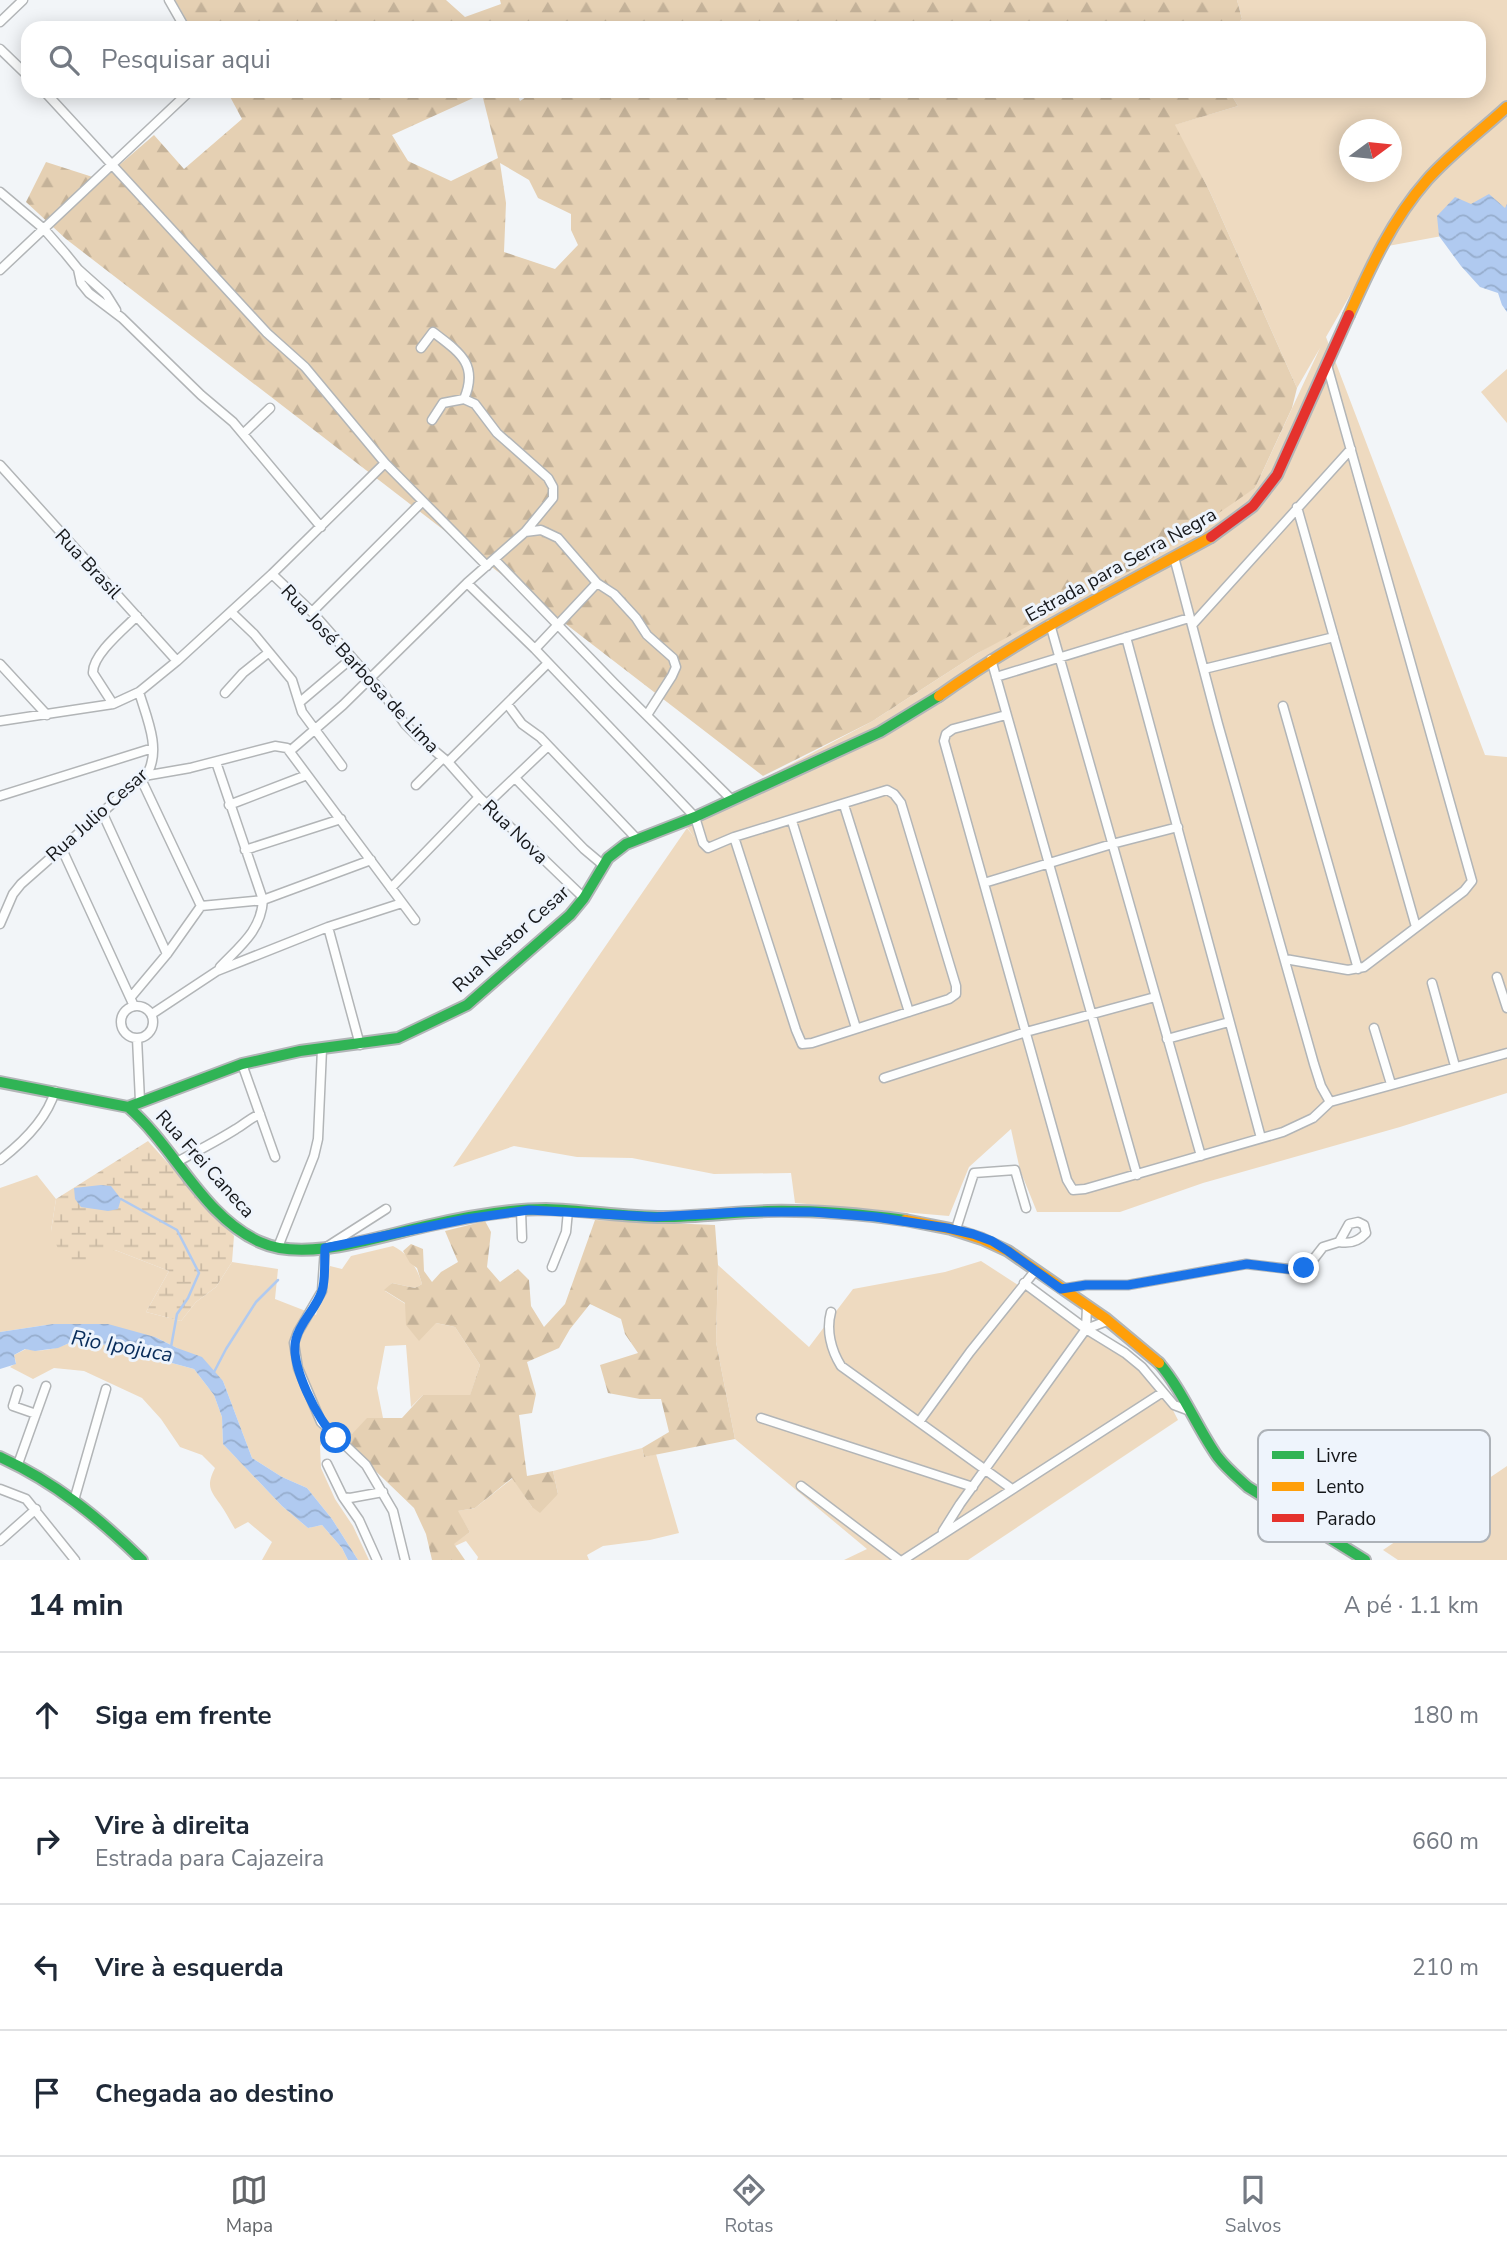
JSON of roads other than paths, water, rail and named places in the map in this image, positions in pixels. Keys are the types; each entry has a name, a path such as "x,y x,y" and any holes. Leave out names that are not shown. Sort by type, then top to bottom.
{"street":[{"path":"0,22 23,0"},
{"path":"169,0 181,21"},
{"path":"0,49 21,69"},
{"path":"50,98 267,333 305,367 385,463 486,566"},
{"path":"0,270 182,98"},
{"name":"Estrada para Serra Negra","path":"732,800 880,732 921,709 991,659 1050,624 1221,532 1253,506 1278,474 1379,249 1405,205 1429,179 1507,107"},
{"path":"0,191 44,229 78,269 85,288 122,318 201,395 233,422 321,527"},
{"path":"421,348 433,332 467,363 471,382 464,399"},
{"path":"1284,959 1348,970 1369,964 1464,891 1471,884 1472,878 1327,365"},
{"path":"290,751 370,679 467,583 525,532 552,498 554,492 551,483 497,433 475,404 464,399 443,403 432,420"},
{"path":"243,434 270,408"},
{"path":"996,677 1126,637 1191,621 1351,449"},
{"path":"0,722 113,704 139,692 272,574 385,463"},
{"name":"Rua Brasil","path":"0,465 177,661"},
{"path":"312,612 422,502"},
{"path":"1297,507 1416,928"},
{"path":"525,532 541,530 553,534 597,583 614,594 647,635 670,653 676,663 672,676 648,715"},
{"path":"1174,557 1284,959 1318,1074 1330,1102"},
{"path":"495,559 732,800"},
{"name":"Rua José Barbosa de Lima","path":"272,574 312,612 383,693 405,723 446,760"},
{"path":"467,583 536,649 695,817 703,843 708,848 734,837 887,790 894,794 901,803 956,991 953,997 803,1044 734,837"},
{"path":"536,649 597,583"},
{"path":"231,612 247,626 295,685 302,712 342,766"},
{"path":"113,704 92,668 99,656 137,616"},
{"path":"1050,624 1201,1156"},
{"path":"1126,637 1261,1138"},
{"path":"1204,669 1334,637"},
{"path":"225,693 243,673 268,653"},
{"path":"300,702 352,658"},
{"path":"991,659 1137,1175"},
{"path":"416,785 508,705 548,663"},
{"path":"0,664 47,715"},
{"path":"295,685 316,687"},
{"name":"Rua Julio Cesar","path":"0,924 13,894 21,884 142,778 151,767 153,748 139,692"},
{"path":"508,705 522,724 540,737 637,839"},
{"path":"1283,706 1357,969"},
{"path":"1006,715 953,729 944,737 1070,1188 1077,1191 1261,1138 1313,1118 1330,1102 1507,1053"},
{"path":"201,906 142,778 283,746 290,751 415,919"},
{"path":"488,803 548,746"},
{"path":"0,796 153,748"},
{"name":"Rua Nova","path":"446,760 479,797 584,898"},
{"path":"216,762 263,900 259,923 217,971"},
{"path":"229,805 307,775"},
{"path":"516,779 603,865"},
{"path":"391,888 479,797"},
{"name":"Rua Nestor Cesar","path":"128,1107 242,1064 300,1051 398,1038 467,1005 550,933 584,898 603,865 617,849 732,800"},
{"path":"844,804 909,1012"},
{"path":"102,812 167,954"},
{"path":"245,850 341,819"},
{"path":"792,821 856,1028"},
{"path":"984,883 1178,827"},
{"path":"61,848 133,1001 152,1014 153,1028 146,1036 137,1038 124,1031 121,1020 125,1011 133,1001 201,906 263,900 371,860"},
{"path":"152,1014 217,971 328,927 402,903"},
{"path":"328,927 360,1045"},
{"path":"1497,977 1507,1008"},
{"path":"1432,983 1455,1066"},
{"path":"884,1078 1026,1032 1155,998"},
{"path":"1167,1039 1230,1022"},
{"path":"1374,1028 1391,1084"},
{"path":"137,1038 140,1101"},
{"path":"278,1247 314,1156 318,1139 322,1049"},
{"path":"242,1064 275,1157"},
{"name":"Rua Frei Caneca","path":"0,1082 128,1107 142,1119 217,1210 236,1228 261,1243 278,1247 325,1248 521,1211 568,1211 655,1217 740,1212 813,1212 876,1217 956,1230 992,1241 1107,1321 1159,1364 1219,1459 1258,1493"},
{"path":"0,1160 26,1140 51,1104 55,1091"},
{"path":"177,1162 260,1114"},
{"path":"956,1230 974,1173 1015,1170 1026,1208"},
{"path":"386,1209 325,1248 322,1291 294,1343 295,1355 308,1394 321,1422 366,1465 383,1492 393,1511 405,1560"},
{"path":"521,1211 522,1238"},
{"path":"552,1267 566,1232 568,1211"},
{"path":"1061,1289 1086,1285 1128,1285 1247,1264 1298,1270 1308,1265 1323,1247 1339,1242"},
{"path":"919,1422 970,1352 1035,1271"},
{"path":"1024,1283 1086,1329 1125,1353 1142,1367 1174,1405 1190,1410"},
{"path":"942,1534 1086,1329 1087,1307"},
{"path":"831,1311 828,1321 831,1346 841,1366 1012,1489"},
{"path":"1086,1329 1107,1321"},
{"path":"18,1464 46,1386"},
{"path":"75,1497 106,1389"},
{"path":"18,1390 13,1406 36,1414"},
{"path":"801,1486 901,1560 1163,1392"},
{"path":"761,1418 972,1488"},
{"path":"0,1457 18,1464 75,1497 142,1560"},
{"path":"327,1464 343,1497 359,1520 377,1560"},
{"path":"0,1489 26,1499 71,1558"},
{"path":"343,1497 383,1492"},
{"path":"0,1541 36,1509"},
{"name":"Rua Frei Caneca","path":"1335,1542 1362,1559"}],"water":[{"path":"1489,194 1505,208 1507,204 1507,312 1498,293 1480,287 1439,236 1437,216 1455,197 1471,204"},
{"path":"111,1186 121,1199 118,1209 108,1211 81,1207 75,1199 74,1188"},
{"name":"Rio Ipojuca","path":"53,1324 108,1324 155,1337 202,1357 223,1381 252,1458 282,1477 307,1488 332,1519 358,1560 348,1560 342,1548 322,1525 308,1528 282,1506 223,1444 222,1417 214,1395 194,1369 135,1353 115,1353 108,1345 74,1341 58,1348 35,1351 25,1349 14,1355 16,1364 0,1369 0,1332"}],"waterway":[{"name":"Rio Ipojuca","path":"121,1199 177,1230 199,1273 188,1298 177,1314 171,1347"},
{"path":"213,1374 256,1302 278,1280"}]}
